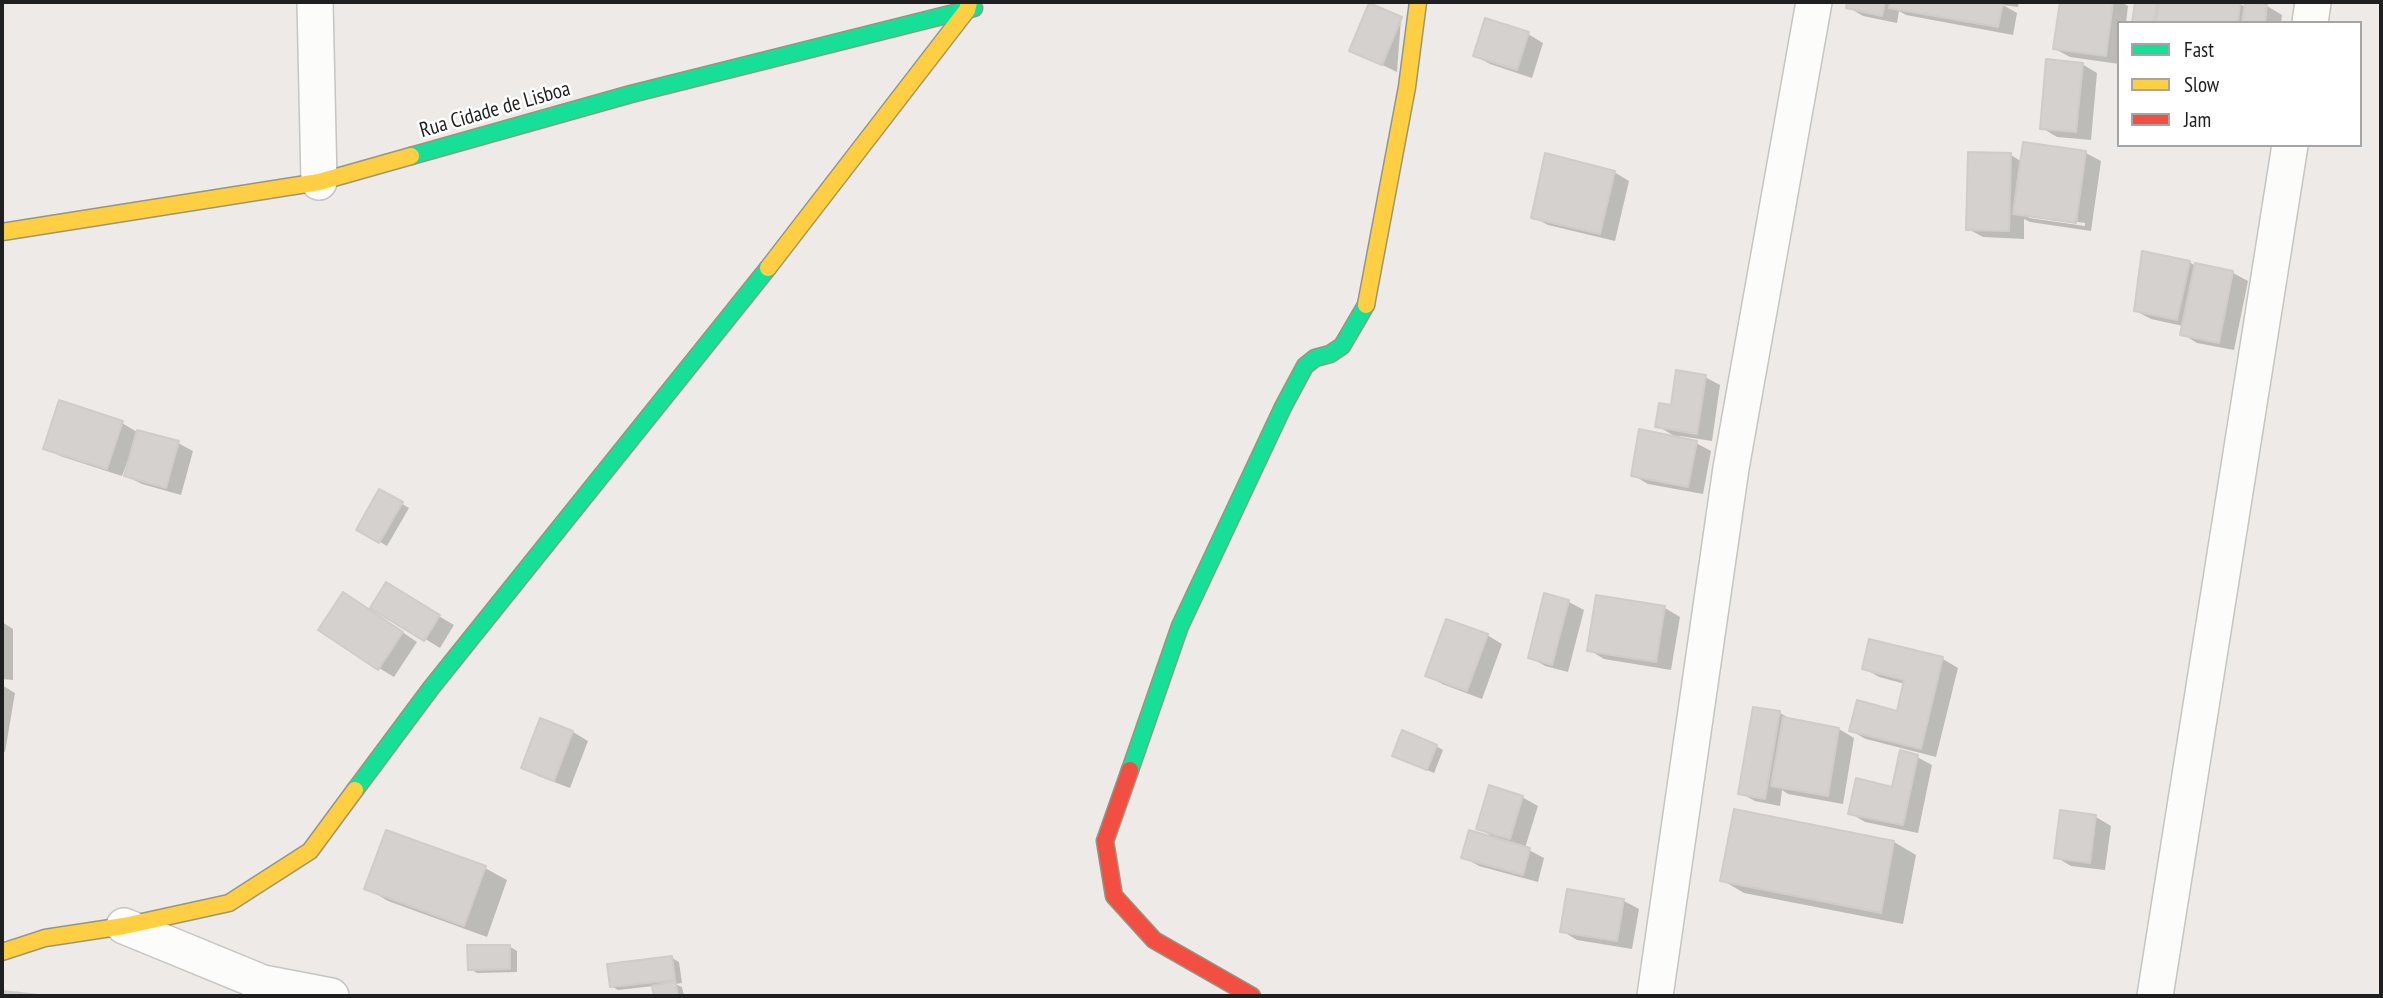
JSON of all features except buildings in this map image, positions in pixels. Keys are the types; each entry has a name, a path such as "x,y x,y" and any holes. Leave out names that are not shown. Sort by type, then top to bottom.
{"street":[{"path":"315,2 319,182"},
{"path":"1252,996 1154,940 1114,896 1105,841 1180,626 1283,407 1305,366 1315,358 1331,354 1342,346 1366,306 1407,87 1419,2"},
{"path":"1655,996 1731,468 1814,2"},
{"path":"2310,21 2313,2"},
{"path":"2,952 45,938 124,926 229,903 310,851 431,688 719,331 974,5"},
{"name":"Rua Cidade de Lisboa","path":"2,232 319,182 631,94 974,5"},
{"path":"2155,996 2290,147"},
{"path":"124,926 263,983 331,996"}],"traffic: fast":[{"path":"411,156 631,94 974,8"},
{"path":"355,790 431,688 768,268"},
{"path":"1130,770 1180,626 1283,407 1305,366 1315,358 1330,354 1342,346 1366,305"}],"traffic: slow":[{"path":"768,268 967,10 969,2"},
{"path":"1366,305 1407,87 1418,2"},
{"path":"2,232 319,182 411,156"},
{"path":"2,952 45,938 124,926 229,903 310,851 355,790"}],"traffic: jam":[{"path":"1130,770 1105,841 1114,896 1154,940 1252,996"}]}
